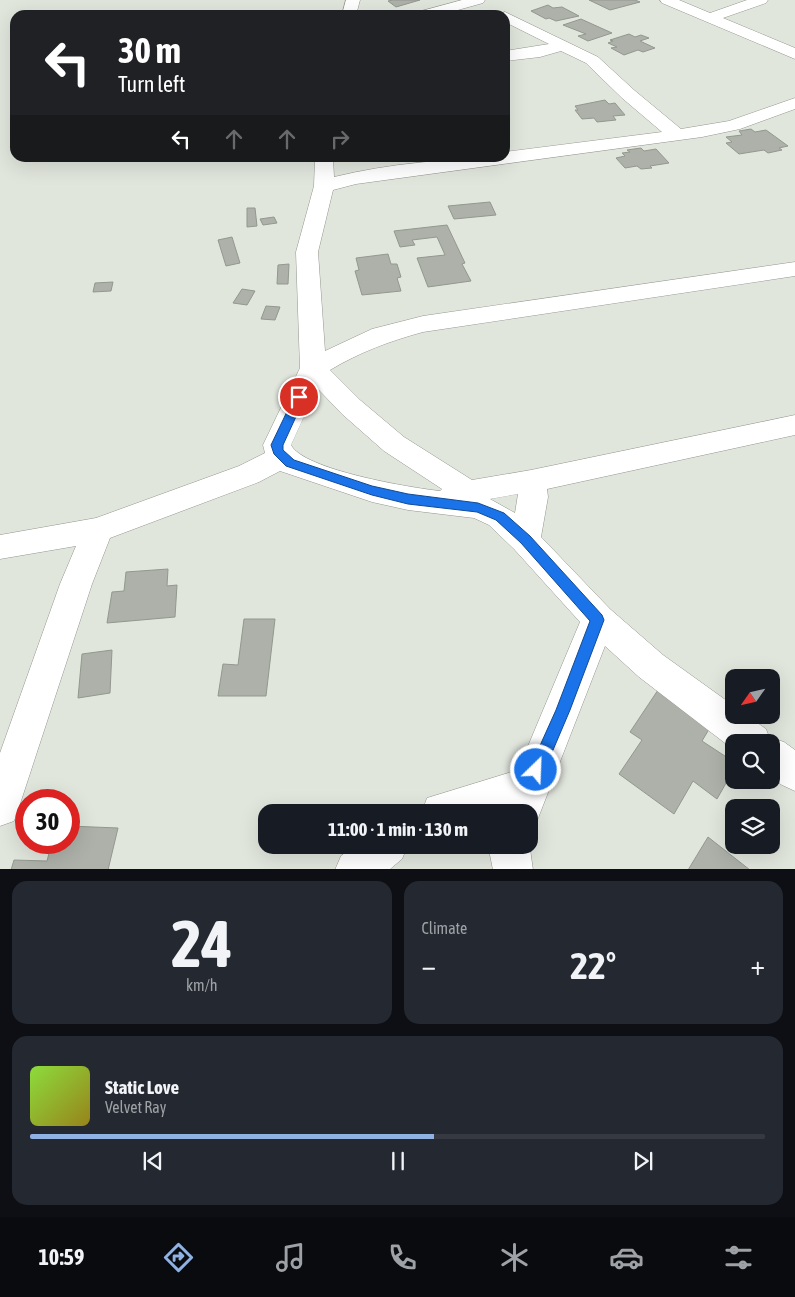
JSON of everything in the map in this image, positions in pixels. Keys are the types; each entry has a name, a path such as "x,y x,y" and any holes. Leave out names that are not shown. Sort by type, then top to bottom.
{"street":[{"path":"666,0 795,54"},
{"path":"709,18 761,0"},
{"path":"442,10 472,2 490,10"},
{"path":"510,19 564,45 597,64 628,94 676,134"},
{"path":"510,55 540,52 564,45"},
{"path":"510,157 702,132 734,125 795,103"},
{"path":"324,162 324,186 307,252 313,368 277,445 282,457 299,467 345,483 399,497 478,507 500,517 526,540 598,620 651,666 742,734"},
{"path":"324,186 355,178 472,162"},
{"path":"313,368 347,349 381,335 423,324 795,269"},
{"path":"313,368 351,406 394,444 468,492"},
{"path":"434,502 468,492 531,481 795,425"},
{"path":"0,547 98,530 249,474 282,457"},
{"path":"526,540 533,497 531,481"},
{"path":"0,807 76,584 98,530"},
{"path":"493,804 525,799 563,710 598,620"},
{"path":"780,761 795,772"},
{"path":"356,869 376,854"},
{"path":"510,854 513,869"}],"building":[{"path":"420,0 396,7 388,1"},
{"path":"589,0 635,0 640,2 610,10"},
{"path":"548,5 553,8 562,7 579,16 556,21 549,18 546,19 531,11"},
{"path":"581,19 612,33 588,41 578,36 586,34 563,25"},
{"path":"629,34 635,37 641,35 649,38 640,41 655,48 643,52 638,50 624,55 611,48 617,47 608,43 613,41 610,40"},
{"path":"605,100 609,104 615,103 625,115 613,116 616,120 597,122 594,118 582,119 575,110 578,110 575,106"},
{"path":"751,129 755,132 766,130 788,146 779,148 782,150 768,153 764,150 739,154 726,143 732,142 726,137 742,135 739,131"},
{"path":"641,148 644,151 656,149 669,163 650,166 652,168 641,169 637,166 625,168 616,158 625,156 622,153 630,152 627,150"},
{"path":"490,202 496,215 454,219 448,206"},
{"path":"247,208 255,208 257,226 247,227"},
{"path":"274,217 277,223 263,225 260,219"},
{"path":"447,225 465,263 462,264 471,281 428,287 417,258 445,255 437,237 412,240 415,245 400,247 394,231"},
{"path":"232,237 240,263 226,266 218,240"},
{"path":"388,254 391,264 397,264 401,277 397,278 401,291 362,295 355,271 359,270 356,258"},
{"path":"289,264 288,284 277,284 278,265"},
{"path":"113,282 111,291 93,292 95,283"},
{"path":"242,289 255,291 247,305 233,303"},
{"path":"266,306 280,307 275,320 261,319"},
{"path":"168,569 167,586 177,585 175,617 107,623 112,592 124,591 126,572"},
{"path":"244,619 275,619 266,696 218,696 223,664 238,665"},
{"path":"112,650 110,693 78,698 82,654"},
{"path":"658,690 711,726 702,741 725,756 725,785 717,799 693,781 674,814 619,774 642,740 630,732"},
{"path":"80,826 118,828 108,869 11,869 14,860 47,861 49,854 80,854"},
{"path":"708,837 725,850 725,854 730,854 749,869 689,869"}],"route":[{"path":"299,397 277,445 282,457 290,463 372,491 408,499 478,507 500,517 526,540 598,620 563,710 536,770"}]}
